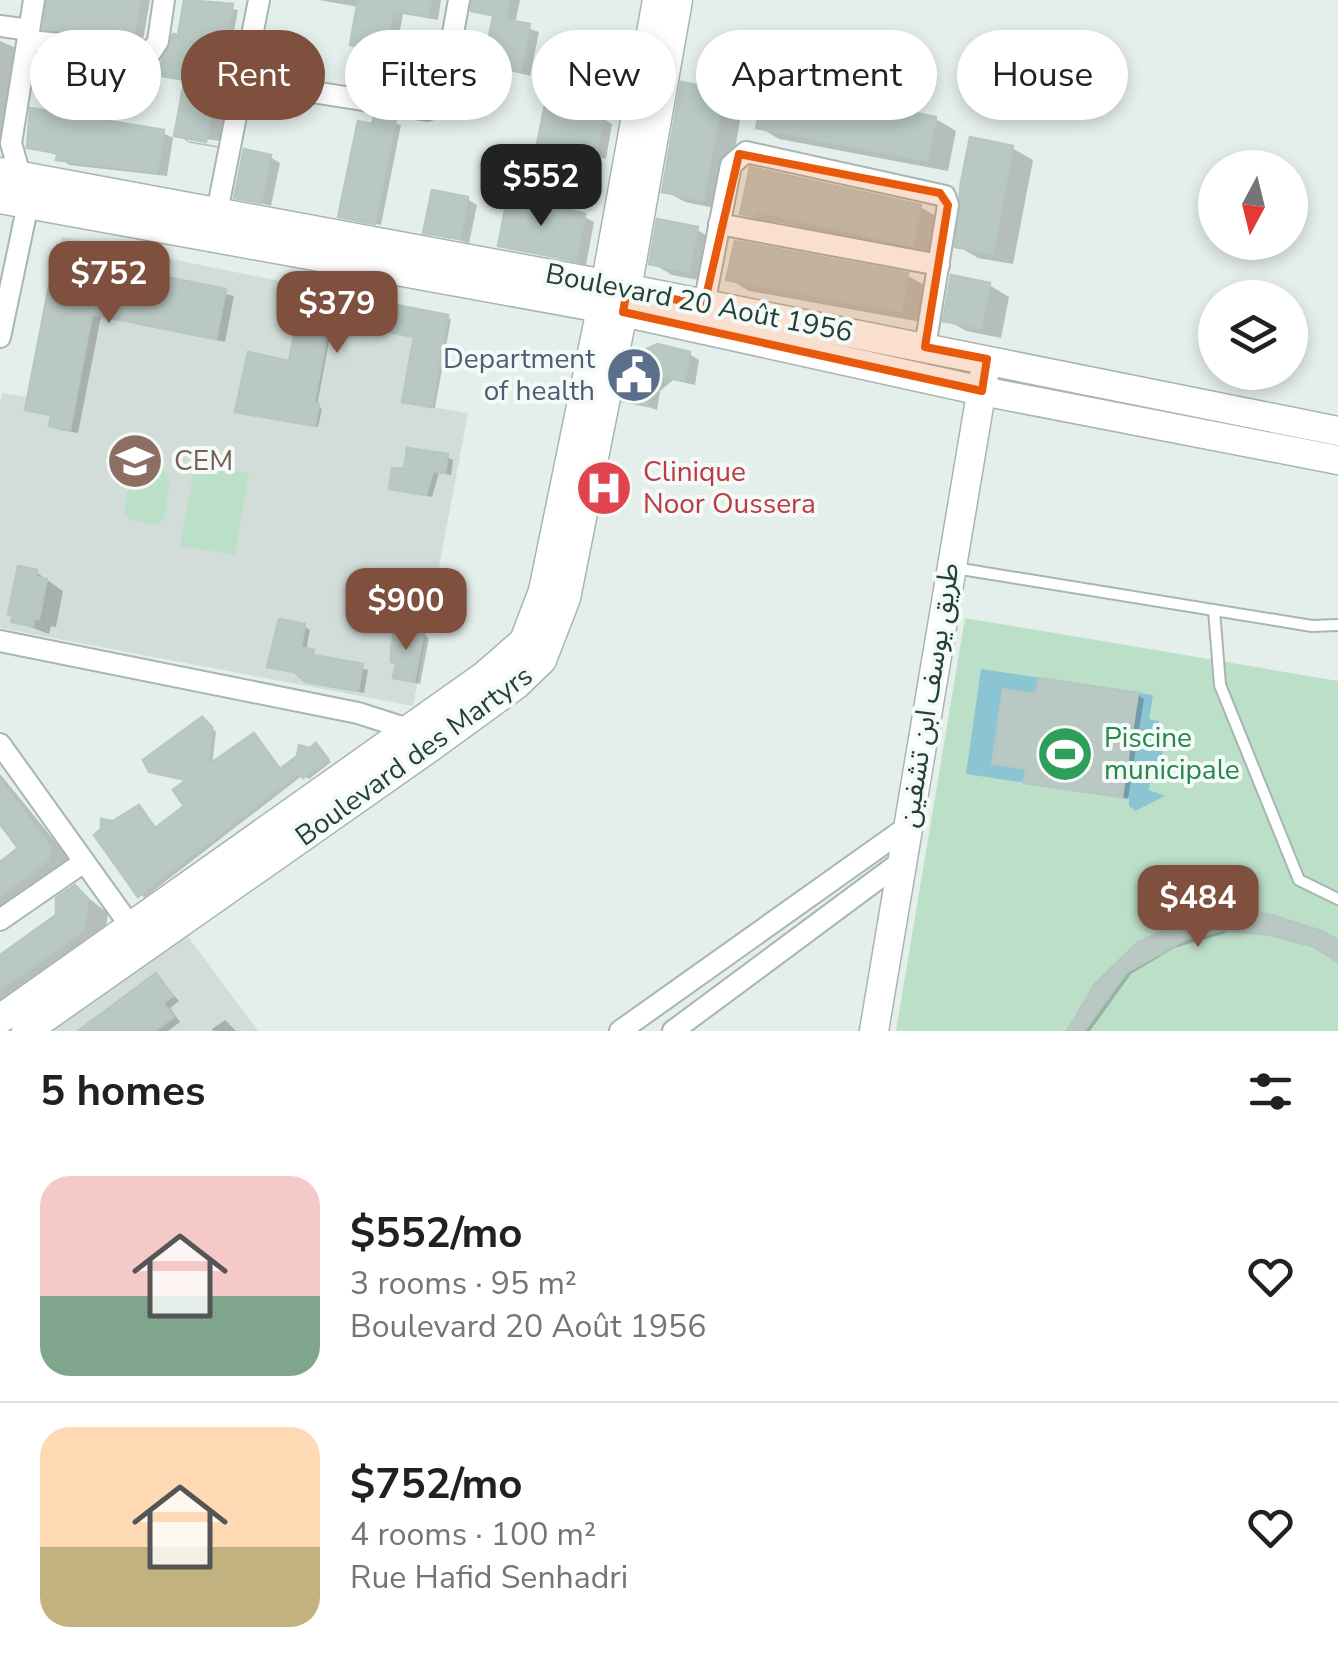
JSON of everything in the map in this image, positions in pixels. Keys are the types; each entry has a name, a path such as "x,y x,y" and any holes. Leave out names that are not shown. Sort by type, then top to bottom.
{"street":[{"path":"0,337 14,202 11,142 34,0"},
{"path":"0,26 29,36 151,52 158,41 164,0"},
{"path":"253,30 259,0"},
{"path":"325,94 427,110 442,94 460,0"},
{"name":"Boulevard des Martyrs","path":"0,1019 138,937 428,749 516,685 542,660 566,598 656,0"},
{"name":"Boulevard des Martyrs","path":"26,1031 138,937 509,656 530,630 543,592 614,299 678,0"},
{"path":"217,212 235,120"},
{"path":"704,305 731,165 746,152 945,196 939,265 925,347"},
{"name":"Boulevard 20 Août 1956","path":"11,173 217,212 614,299"},
{"name":"Boulevard 20 Août 1956","path":"14,202 614,299 704,305 1338,431"},
{"path":"720,224 939,265"},
{"path":"614,299 982,391 1338,460"},
{"name":"طريق يوسف ابن تشفين","path":"874,1031 987,359"},
{"path":"0,641 324,706 408,729 428,749"},
{"path":"0,744 138,937"},
{"path":"620,1031 907,828"},
{"path":"673,1031 902,861"},
{"path":"0,920 84,862"}],"lane":[{"path":"950,567 1312,626 1338,625"},
{"path":"1214,610 1220,685 1299,880 1338,899"}],"highlighted area":[{"path":"739,154 940,193 948,205 925,347 987,359 982,391 623,312 627,290 704,305"}],"shaded area":[{"path":"62,237 448,315 432,407 468,413 413,706 0,628 0,402 2,393 28,397"},
{"path":"184,931 258,1031 50,1031"}],"green space":[{"path":"195,464 249,473 235,555 180,546"},
{"path":"140,465 163,470 170,479 164,520 156,525 132,521 124,513 131,471"},
{"path":"965,618 1338,681 1338,1031 896,1031"}],"water":[{"name":"Piscine municipale","path":"981,669 1153,695 1149,719 1159,721 1157,735 1165,737 1159,772 1151,771 1149,790 1165,796 1135,811 1129,806 1129,798 966,774"}],"building":[{"path":"47,0 140,0 135,30 43,29"},
{"path":"184,0 233,4 228,30 181,30 181,79 161,76 161,63 173,34 178,35"},
{"path":"358,0 431,0 428,16 393,10 390,30 353,30"},
{"path":"472,0 509,0 506,18 471,11"},
{"path":"493,17 530,24 520,72 512,70 512,30 490,30"},
{"path":"681,82 696,85 696,120 718,120 703,200 662,192"},
{"path":"181,99 181,120 210,120 206,142 174,136"},
{"path":"30,108 30,120 103,120 164,130 157,172 56,160 58,153 27,148"},
{"path":"373,120 396,120 375,224 338,217 358,121 372,124"},
{"path":"542,120 602,120 596,155 537,144"},
{"path":"758,120 935,120 927,161 756,128"},
{"path":"970,137 1013,146 993,254 955,247"},
{"path":"244,149 271,155 261,203 234,198"},
{"path":"750,167 921,205 913,246 757,212 756,217 740,214"},
{"path":"432,190 468,197 460,239 423,233"},
{"path":"508,194 585,214 576,261 498,246"},
{"path":"657,219 698,227 689,272 649,264"},
{"path":"735,241 908,273 901,312 726,280"},
{"path":"106,265 226,289 216,339 92,314 70,430 49,426 51,415 25,410 49,286 54,278 68,281 83,269 104,273"},
{"path":"951,275 990,283 981,328 943,321"},
{"path":"304,287 448,315 431,407 402,402 414,337 330,320 314,403 319,404 315,426 235,412 248,352 289,361"},
{"name":"Department of health","path":"657,344 690,352 685,381 662,376 651,385 647,406 623,401 632,356"},
{"path":"407,448 448,454 445,473 433,471 426,495 389,489 392,468 404,469"},
{"path":"18,566 37,570 36,577 47,579 39,619 34,618 33,626 11,622 13,615 8,614"},
{"path":"279,619 305,624 301,647 314,650 313,655 363,664 358,691 306,682 294,672 267,667"},
{"path":"395,627 424,632 414,682 393,678 396,663 391,662 391,648"},
{"name":"Piscine municipale","path":"1039,678 1138,693 1122,797 1024,783 1026,769 992,764 1003,689 1036,694"},
{"path":"202,717 212,727 208,765 254,733 280,769 297,756 299,745 309,748 316,743 328,759 303,778 299,773 138,897 94,835 101,829 101,819 113,821 139,805 155,828 184,806 173,790 186,780 149,772 143,760"},
{"path":"0,780 51,848 48,860 0,896 0,862 18,848 0,824"},
{"path":"75,885 88,899 84,930 0,990 0,955 56,915 56,898"},
{"path":"1268,914 1321,931 1338,940 1338,962 1312,946 1269,935 1223,930 1187,939 1127,972 1084,1031 1067,1031 1095,984 1138,942 1190,920"},
{"path":"156,973 173,996 163,1003 174,1017 154,1031 78,1031"}],"place":[{"name":"Department of health","path":"634,375"},
{"name":"CEM","path":"135,461"},
{"name":"Clinique Noor Oussera","path":"604,488"},
{"name":"Piscine municipale","path":"1065,754"}]}
